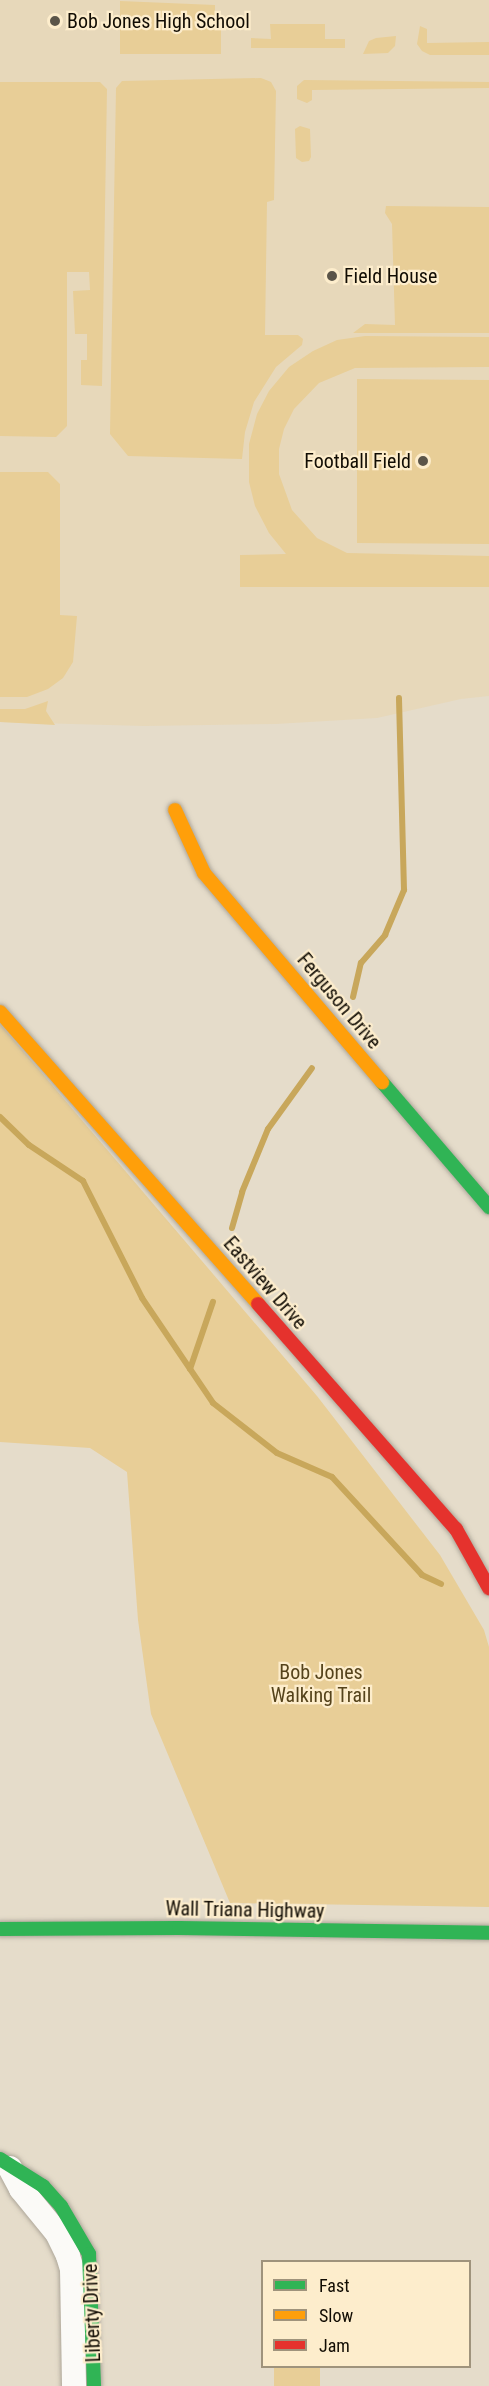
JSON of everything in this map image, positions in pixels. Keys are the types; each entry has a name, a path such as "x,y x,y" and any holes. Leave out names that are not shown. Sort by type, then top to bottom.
{"street":[{"name":"Ferguson Drive","path":"175,810 204,873 489,1207"},
{"name":"Eastview Drive","path":"0,1012 456,1529 486,1577"},
{"name":"Wall Triana Highway","path":"0,1929 179,1928 489,1933"},
{"name":"Liberty Drive","path":"4,2163 21,2189 57,2233 68,2256 72,2269 74,2386"},
{"name":"Liberty Drive","path":"4,2163 43,2187 61,2206 89,2254 94,2386"}],"shaded area":[{"name":"Bob Jones High School","path":"0,0 489,0 489,696 461,699 377,718 276,724 144,726 0,722"}],"green space":[{"path":"120,1 215,5 215,23 221,24 221,54 120,54"},
{"path":"270,24 325,24 325,39 345,39 345,48 251,48 251,38 271,39"},
{"path":"420,26 427,29 427,43 489,42 489,55 430,55 422,51 417,44"},
{"path":"396,36 395,46 388,53 363,54 369,41"},
{"path":"261,78 271,82 276,91 274,200 267,202 265,335 298,335 303,339 302,345 276,367 254,402 245,432 242,459 128,456 110,434 116,88 122,81"},
{"path":"304,80 489,82 489,88 312,90 312,100 307,103 297,99 297,86"},
{"path":"0,82 100,82 107,89 102,386 81,385 81,360 87,360 87,334 75,334 73,291 90,290 89,272 67,272 67,426 56,437 0,436"},
{"path":"300,126 310,129 311,157 309,161 302,162 296,158 295,129"},
{"path":"386,206 489,207 489,333 353,333 365,324 395,325 392,224 385,213"},
{"path":"365,336 489,337 489,367 355,368 319,383 294,409 284,429 279,449 279,474 292,510 317,538 347,553 489,556 489,587 240,587 240,555 286,554 269,533 255,506 249,482 249,444 257,414 269,391 289,367 313,351 337,340"},
{"name":"Football Field","path":"357,379 489,380 489,544 357,543"},
{"path":"0,472 48,472 60,484 60,615 77,616 73,662 63,678 48,689 27,697 0,697"},
{"path":"48,701 46,711 55,725 0,722 0,709 25,709"},
{"name":"Bob Jones Walking Trail","path":"0,1024 317,1396 440,1555 484,1630 489,1647 489,1907 230,1903 151,1714 138,1620 127,1472 90,1448 0,1442"},
{"path":"274,2368 320,2368 320,2386 274,2386"}],"waterway":[{"path":"353,997 361,963 385,935 404,890 399,698"},
{"path":"232,1228 242,1192 268,1129 312,1068"},
{"path":"0,1117 29,1145 83,1181 142,1298 213,1403 277,1453 332,1477 422,1575 441,1584"},
{"path":"190,1369 213,1302"}],"traffic: fast":[{"path":"382,1082 489,1207"},
{"path":"0,1929 179,1928 489,1933"},
{"path":"0,2159 43,2186 61,2206 89,2254 94,2386"}],"traffic: slow":[{"path":"175,810 204,873 382,1082"},
{"path":"0,1012 258,1304"}],"traffic: jam":[{"path":"258,1304 456,1529 489,1588"}],"place":[{"name":"Bob Jones High School","path":"55,21"},
{"name":"Field House","path":"332,276"},
{"name":"Football Field","path":"423,461"}]}
